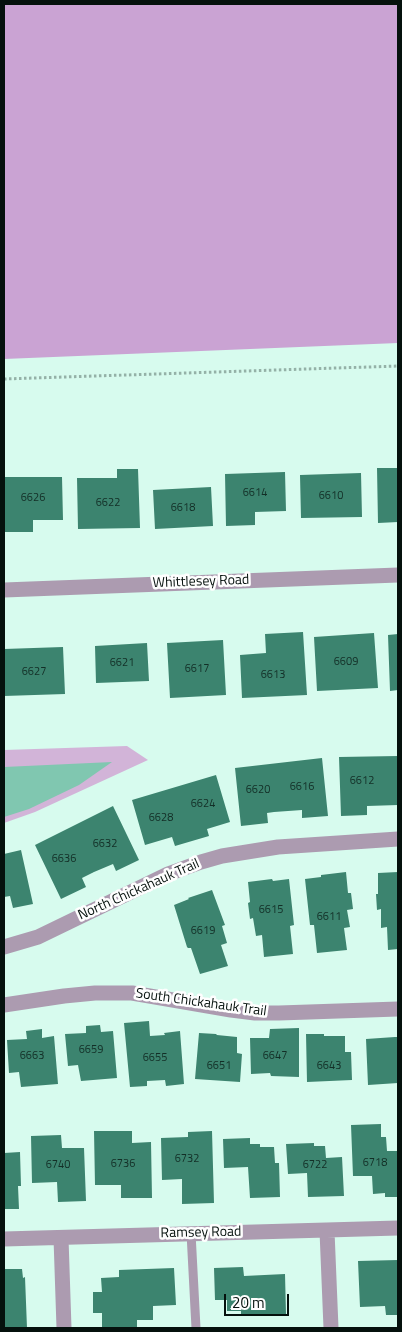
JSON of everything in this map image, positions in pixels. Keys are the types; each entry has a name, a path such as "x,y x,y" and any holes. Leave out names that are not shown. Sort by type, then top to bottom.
{"street":[{"name":"Whittlesey Road","path":"4,590 398,575"},
{"name":"North Chickahauk Trail","path":"4,947 38,937 168,874 201,862 278,847 398,839"},
{"name":"South Chickahauk Trail","path":"4,1005 95,993 132,993 254,1013 279,1014 398,1009"},
{"name":"Ramsey Road","path":"4,1239 398,1228"},
{"path":"327,1230 330,1328"},
{"path":"61,1238 64,1328"}],"lane":[{"path":"191,1233 196,1328"}],"path":[{"path":"4,379 398,366"}],"shaded area":[{"path":"4,4 398,4 398,343 4,359"},
{"path":"127,746 148,760 35,812 4,823 4,750"},
{"path":"112,762 79,785 29,809 4,817 4,767"}],"building":[{"path":"377,468 398,468 398,522 378,523"},
{"path":"117,469 138,469 140,528 78,529 77,478 117,478"},
{"path":"285,472 286,511 255,512 255,525 226,526 225,474"},
{"path":"361,473 362,517 301,518 300,475"},
{"path":"4,477 62,477 63,520 33,520 33,532 4,532"},
{"path":"211,487 213,526 155,529 153,490"},
{"path":"303,632 307,695 242,698 240,655 266,653 265,634"},
{"path":"374,633 378,688 317,691 314,637"},
{"path":"398,634 398,690 390,691 388,635"},
{"path":"223,640 226,695 170,698 167,643"},
{"path":"147,643 149,681 96,683 95,646"},
{"path":"63,647 65,694 4,696 4,649"},
{"path":"398,756 398,805 367,806 367,815 341,816 339,757"},
{"path":"322,758 328,816 302,818 302,810 274,812 267,813 268,823 241,826 235,768"},
{"path":"216,775 230,822 207,829 209,836 175,846 172,837 145,845 132,800"},
{"path":"113,806 139,860 116,871 113,864 82,878 86,887 61,899 35,845"},
{"path":"21,850 33,904 13,908 10,896 4,897 4,854"},
{"path":"346,872 348,893 351,893 353,909 347,910 350,927 344,928 347,950 317,953 314,925 310,925 305,879"},
{"path":"398,872 398,949 388,950 387,927 381,928 381,909 377,910 378,873"},
{"path":"272,879 273,881 289,879 294,925 290,926 293,954 264,957 262,935 256,936 253,918 250,919 248,882"},
{"path":"212,890 225,925 222,926 227,943 221,945 228,966 200,974 191,948 187,947 174,905"},
{"path":"149,1021 150,1036 180,1031 184,1084 166,1086 165,1080 147,1081 147,1086 130,1087 124,1023"},
{"path":"100,1025 101,1032 113,1031 117,1078 81,1081 78,1065 68,1066 65,1034 86,1033 86,1026"},
{"path":"299,1028 299,1077 271,1076 270,1073 251,1074 250,1038 269,1038 270,1029"},
{"path":"42,1029 42,1038 54,1036 58,1084 21,1087 19,1072 9,1073 7,1040 27,1039 26,1031"},
{"path":"199,1033 237,1037 237,1053 242,1054 240,1082 195,1079"},
{"path":"306,1034 345,1036 345,1052 351,1052 352,1080 307,1082"},
{"path":"398,1037 398,1083 368,1085 366,1039"},
{"path":"381,1124 381,1137 386,1137 387,1151 398,1151 398,1197 385,1197 385,1193 373,1194 372,1176 353,1176 351,1125"},
{"path":"94,1131 132,1131 132,1143 151,1142 152,1198 121,1198 121,1185 95,1185"},
{"path":"212,1131 214,1203 182,1204 182,1179 162,1180 161,1138 188,1137 188,1132"},
{"path":"61,1135 62,1148 84,1148 86,1201 58,1202 57,1182 32,1183 31,1136"},
{"path":"250,1138 250,1144 260,1144 260,1147 274,1147 275,1163 279,1163 280,1197 250,1198 248,1167 224,1168 223,1139"},
{"path":"314,1143 314,1146 325,1146 326,1158 342,1157 344,1196 308,1197 307,1173 288,1174 286,1144"},
{"path":"20,1152 21,1186 18,1186 19,1209 4,1209 4,1153"},
{"path":"398,1260 398,1315 386,1315 385,1306 360,1307 358,1261"},
{"path":"243,1267 244,1276 285,1274 286,1314 241,1315 241,1311 227,1311 227,1300 215,1300 214,1268"},
{"path":"174,1268 176,1305 153,1306 153,1320 137,1320 137,1328 102,1328 102,1313 93,1313 93,1292 102,1292 101,1278 119,1277 119,1270"},
{"path":"4,1269 22,1269 23,1278 25,1277 27,1328 4,1328"}]}
